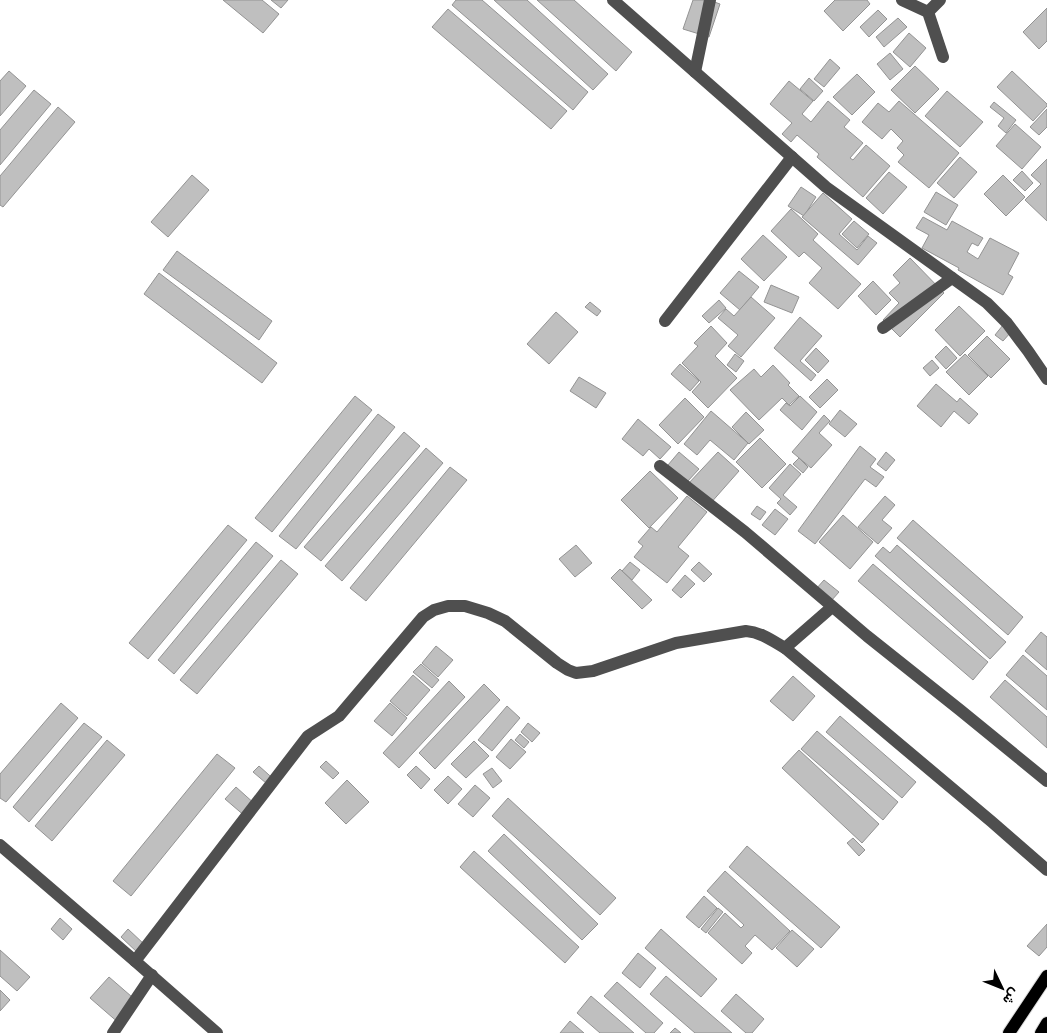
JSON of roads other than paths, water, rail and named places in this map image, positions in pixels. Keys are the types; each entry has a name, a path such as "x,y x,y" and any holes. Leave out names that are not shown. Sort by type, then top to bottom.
{"main road":[{"path":"1009,1033 1047,976"},
{"path":"1040,1033 1047,1023"}],"street":[{"path":"613,0 826,187 987,304 1007,323 1047,379"},
{"path":"694,72 710,0"},
{"path":"902,0 928,12 943,57"},
{"path":"928,12 940,0"},
{"path":"665,321 792,157"},
{"path":"883,328 952,278"},
{"path":"660,466 745,532 866,636 1047,781"},
{"path":"135,961 308,736 339,716 423,617 434,610 448,606 465,606 505,620 556,663 576,673 593,671 676,643 752,631 785,648 985,815 1047,870"},
{"path":"785,648 832,606"},
{"path":"0,845 217,1033"},
{"path":"113,1033 152,976"}]}
